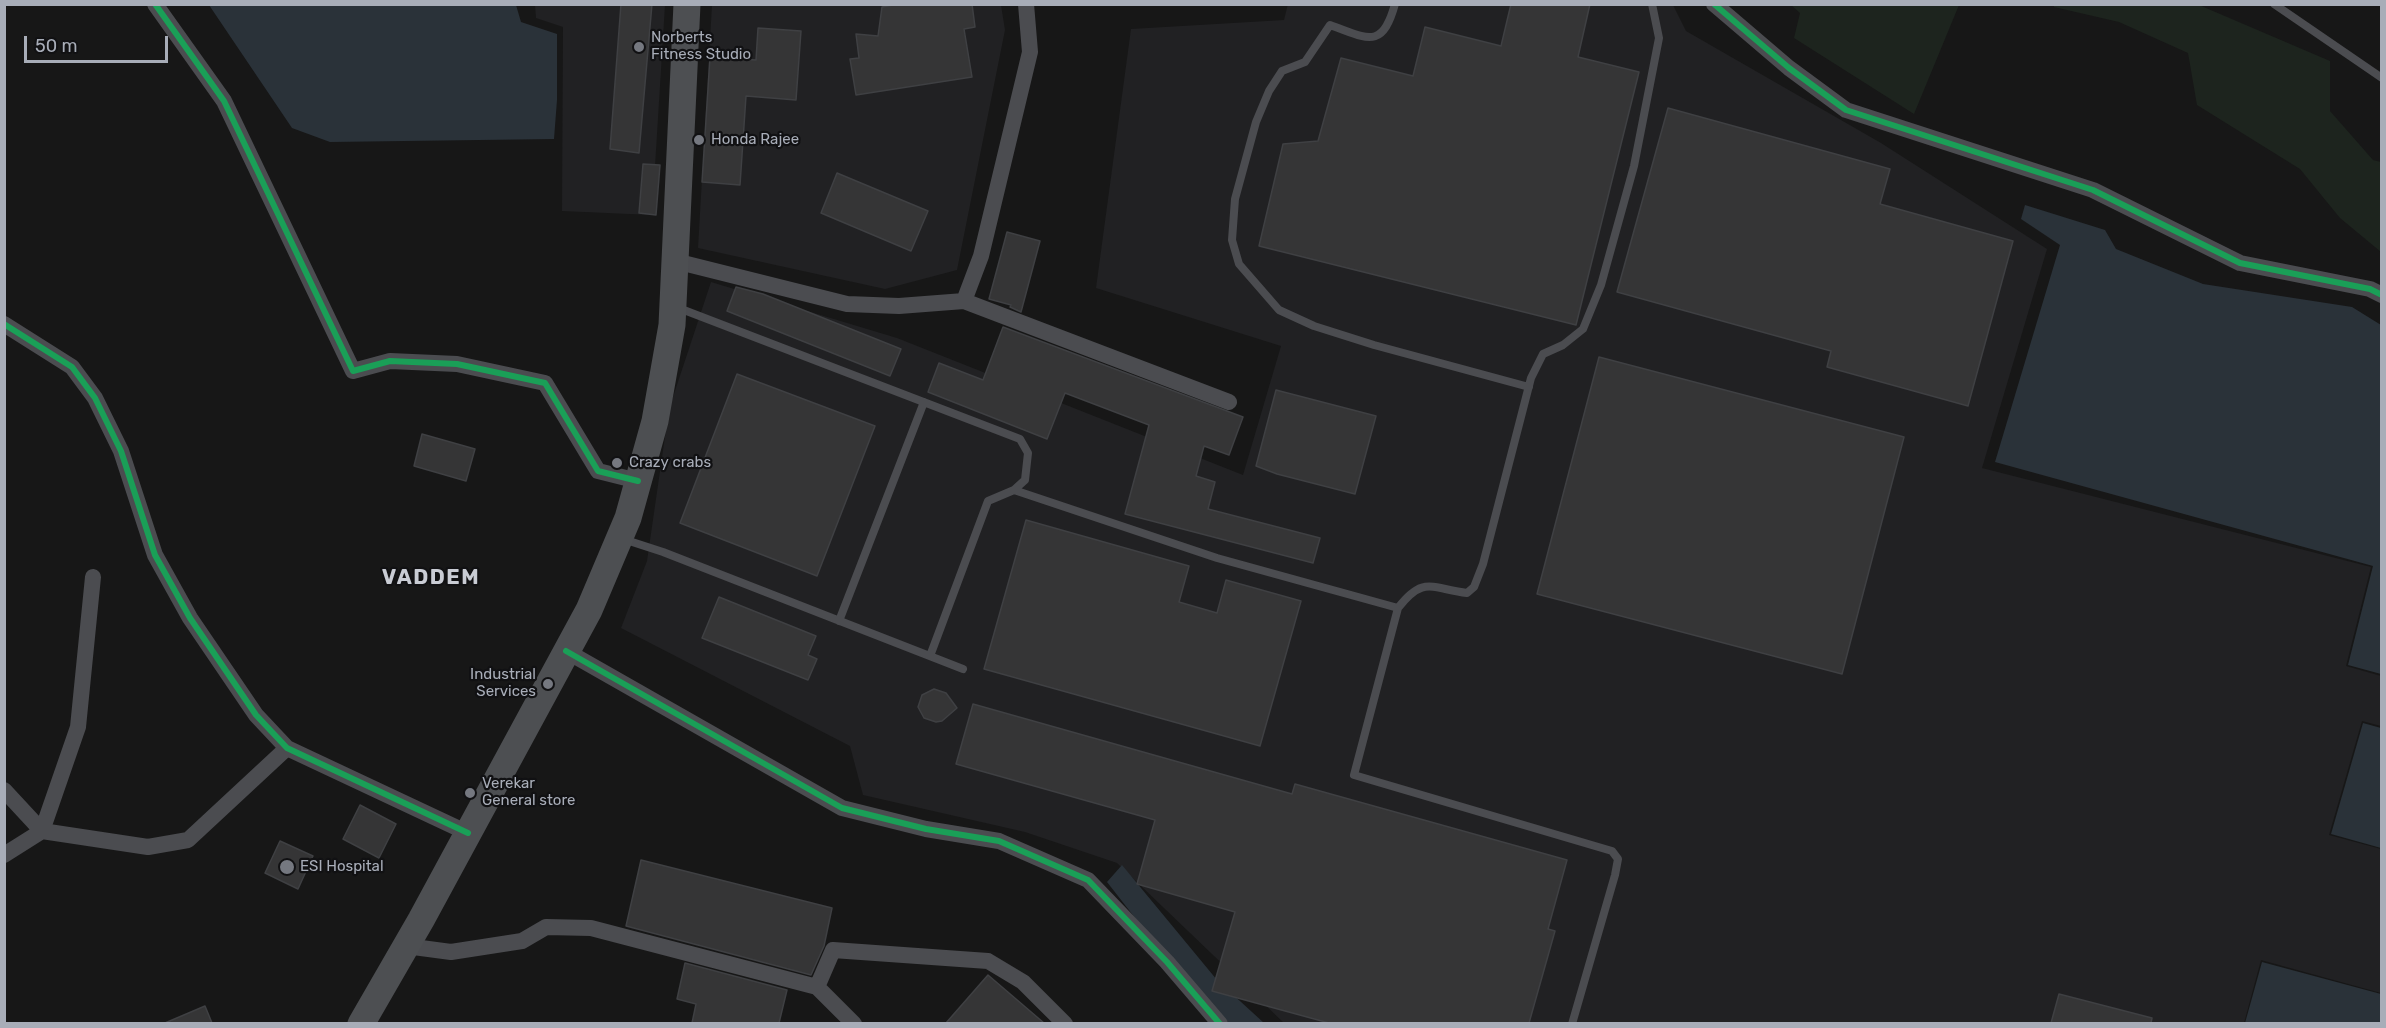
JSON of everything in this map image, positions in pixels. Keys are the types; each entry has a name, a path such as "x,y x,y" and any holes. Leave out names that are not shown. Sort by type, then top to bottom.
{"main road":[{"path":"361,1023 406,946 589,610 628,518 655,421 672,325 687,4"}],"street":[{"path":"155,4 224,101 353,371 390,361 457,364 545,383 598,471 638,481"},
{"path":"964,301 981,256 1030,52 1026,4"},
{"path":"1714,4 1789,68 1846,110 2093,190 2240,263 2370,289 2382,295"},
{"path":"675,261 847,304 899,306 964,301 1229,402"},
{"path":"4,324 72,367 95,398 121,451 155,555 190,618 256,715 287,748 468,833"},
{"path":"4,855 42,831 78,727 93,577"},
{"path":"566,651 842,808 926,829 999,841 1088,880 1167,962 1220,1023"},
{"path":"4,790 42,831 148,847 188,840 287,748"},
{"path":"406,946 451,952 522,941 546,927 591,928 817,987 854,1023"},
{"path":"817,987 833,950 988,961 1023,982 1065,1023"}],"lane":[{"path":"1395,4 1388,26 1380,36 1370,38 1330,25 1305,62 1282,71 1269,91 1256,122 1235,200 1232,240 1239,264 1279,310 1314,326 1374,345 1529,387"},
{"path":"1572,1023 1615,875 1618,859 1612,852 1354,776 1398,608 1411,592 1424,586 1467,593 1474,587 1483,564 1529,387 1543,354 1563,345 1583,329 1601,285 1634,166 1659,38 1652,4"},
{"path":"2274,4 2382,78"},
{"path":"673,306 1020,439 1028,453 1025,480 1014,490 988,501 930,656"},
{"path":"839,621 924,402"},
{"path":"1014,490 1217,558 1398,608"},
{"path":"619,538 663,552 963,669"}],"shaded area":[{"path":"1288,4 1673,5 1686,31 1881,143 2047,249 1982,468 2371,567 2346,666 2381,676 2381,726 2362,721 2329,835 2381,849 2381,993 2261,960 2244,1023 1284,1023 1117,863 1025,832 863,795 850,746 621,628 647,561 669,409 711,282 897,338 1243,475 1281,346 1096,288 1131,29 1284,20"},
{"path":"209,5 516,5 521,22 557,34 557,100 554,139 330,142 292,128"},
{"path":"535,5 665,5 652,215 562,211 563,27 536,18"},
{"path":"712,5 1001,5 1005,30 957,270 885,289 698,248"},
{"path":"1791,5 1959,5 1914,114 1794,38 1800,13"},
{"path":"2054,5 2199,5 2330,61 2330,111 2373,160 2381,162 2381,252 2340,218 2300,169 2197,105 2188,53 2119,22 2054,7"},
{"path":"2025,205 2105,230 2116,249 2203,284 2352,307 2381,325 2381,674 2348,665 2373,566 1995,462 2060,245 2021,219"},
{"path":"2363,723 2381,728 2381,848 2331,834"},
{"path":"1122,865 1217,980 1264,1023 1229,1023 1186,983 1107,882"},
{"path":"2262,962 2381,994 2381,1023 2245,1023"}],"building":[{"path":"621,4 652,4 639,153 610,149"},
{"path":"898,4 972,4 975,27 964,29 972,77 856,95 850,59 859,58 856,34 878,36 882,7"},
{"path":"1511,4 1590,4 1578,57 1639,72 1576,325 1259,246 1283,144 1318,141 1341,58 1413,76 1425,27 1501,46"},
{"path":"758,28 801,31 796,100 746,96 740,185 702,182 710,57 756,60"},
{"path":"1668,108 1890,169 1880,204 2013,241 1968,406 1827,367 1831,351 1617,292"},
{"path":"643,164 660,165 656,215 639,213"},
{"path":"837,173 928,211 911,251 821,213"},
{"path":"1007,232 1040,241 1021,312 1010,307 1011,305 989,299"},
{"path":"736,287 763,294 901,349 890,376 727,311"},
{"path":"1003,327 1243,417 1229,455 1204,446 1196,476 1215,482 1208,509 1320,538 1313,563 1125,514 1149,425 1065,393 1047,439 928,392 939,363 983,380"},
{"path":"1599,357 1904,437 1842,674 1537,594"},
{"path":"737,374 875,426 817,576 680,523"},
{"path":"1276,390 1376,416 1355,494 1277,474 1256,466"},
{"path":"422,434 475,449 466,481 414,466"},
{"path":"1026,520 1189,566 1179,602 1217,613 1226,580 1301,601 1260,746 984,669"},
{"path":"719,597 816,636 808,655 817,659 808,680 702,638"},
{"path":"934,689 946,693 957,708 942,721 936,722 924,718 918,707 922,695"},
{"path":"973,704 1292,794 1295,784 1567,860 1548,929 1555,931 1529,1023 1329,1023 1212,991 1235,912 1137,884 1155,820 956,764"},
{"path":"360,805 396,824 379,858 343,839"},
{"path":"280,841 313,856 298,889 265,873"},
{"path":"641,860 832,908 824,946 811,975 626,926"},
{"path":"685,963 787,990 779,1023 692,1023 696,1004 677,999"},
{"path":"988,975 1044,1023 946,1023"},
{"path":"2059,994 2152,1018 2151,1023 2051,1023"},
{"path":"205,1006 212,1023 165,1023"}],"cycle path":[{"path":"155,4 224,101 353,371 390,361 457,364 545,383 598,471 638,481"},
{"path":"1714,4 1789,68 1846,110 2093,190 2240,263 2370,289 2382,295"},
{"path":"4,324 72,367 95,398 121,451 155,555 190,618 256,715 287,748 468,833"},
{"path":"566,651 842,808 926,829 999,841 1088,880 1167,962 1220,1024"}],"place":[{"name":"Norberts Fitness Studio","path":"639,47"},
{"name":"Honda Rajee","path":"699,140"},
{"name":"Crazy crabs","path":"617,463"},
{"name":"Industrial Services","path":"548,684"},
{"name":"Verekar General store","path":"470,793"},
{"name":"ESI Hospital","path":"287,867"}],"district":[{"name":"VADDEM","path":"431,578"}]}
